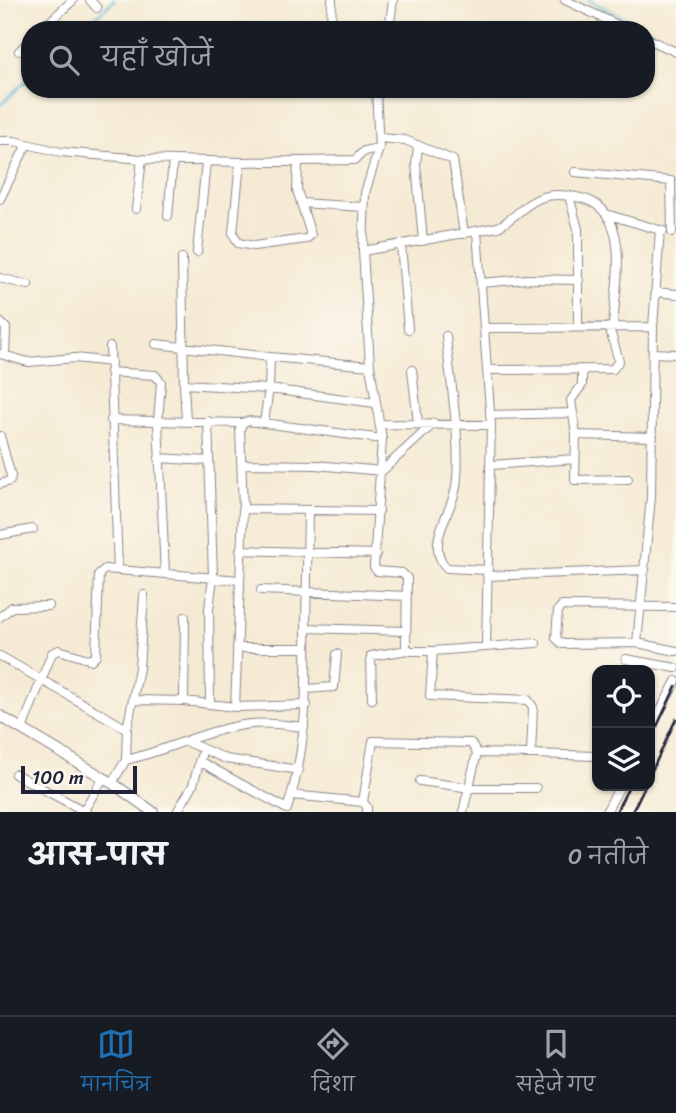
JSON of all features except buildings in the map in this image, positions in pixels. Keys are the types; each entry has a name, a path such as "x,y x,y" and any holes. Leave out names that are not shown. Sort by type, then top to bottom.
{"main road":[{"path":"0,716 108,780 153,812"}],"street":[{"path":"51,21 73,0"},
{"path":"90,0 97,8"},
{"path":"331,21 332,0"},
{"path":"390,21 393,0"},
{"path":"565,0 609,21"},
{"path":"655,42 676,52"},
{"path":"377,98 379,148 363,206 370,366 382,439 376,554 377,571 405,574 408,650"},
{"path":"379,138 397,138 453,160 464,234"},
{"path":"0,141 84,155 206,162 355,160 364,151 379,148"},
{"path":"0,200 27,144"},
{"path":"418,147 416,164 423,241"},
{"path":"136,209 142,159"},
{"path":"168,216 173,160"},
{"path":"240,162 233,233 237,243 254,246 309,237 311,232 297,190 298,161"},
{"path":"197,252 206,162"},
{"path":"363,251 477,231 511,220 533,201 546,196 588,199 609,215 674,232 671,181 575,172"},
{"path":"569,196 577,215 578,327"},
{"path":"301,203 363,206"},
{"path":"487,370 613,369 618,365 611,327 617,250 609,215"},
{"path":"637,643 645,570 653,437 653,327 660,230"},
{"path":"477,231 491,420 486,646"},
{"path":"401,244 408,330"},
{"path":"182,258 182,346 186,421"},
{"path":"0,278 28,285"},
{"path":"481,283 544,278 579,280"},
{"path":"655,292 676,294"},
{"path":"0,322 6,328 2,354 27,362 75,358 111,362"},
{"path":"484,328 653,327"},
{"path":"446,337 457,484 439,533 441,560 446,568 487,573 645,570"},
{"path":"156,344 370,366"},
{"path":"110,347 118,570"},
{"path":"653,353 676,354"},
{"path":"264,422 270,357"},
{"path":"412,370 418,424"},
{"path":"582,370 582,385 571,400 576,435 574,476 578,482 628,480"},
{"path":"110,372 159,377 159,458 165,574"},
{"path":"184,384 269,389 375,403"},
{"path":"380,424 454,423 573,413"},
{"path":"111,420 264,422 382,439"},
{"path":"208,421 213,578 209,609 210,704"},
{"path":"235,707 243,509 242,423"},
{"path":"242,464 329,465 382,471 434,423"},
{"path":"576,435 653,437"},
{"path":"0,436 11,476 10,481 0,484"},
{"path":"159,458 209,461"},
{"path":"491,465 575,459"},
{"path":"243,509 379,511"},
{"path":"199,761 287,811 299,770 307,705 305,593 308,511"},
{"path":"0,535 33,529"},
{"path":"240,550 376,554"},
{"path":"22,729 55,650 87,660 94,658 100,611 99,574 105,569 240,580"},
{"path":"261,590 407,596"},
{"path":"126,760 127,729 134,700 144,595"},
{"path":"0,617 12,607 49,606"},
{"path":"676,607 562,606 558,610 556,638 562,644 637,643 676,651"},
{"path":"184,701 185,617"},
{"path":"306,628 406,631"},
{"path":"372,699 371,656 408,650 433,651 536,643"},
{"path":"237,648 306,648"},
{"path":"433,651 429,694 433,698 532,702 531,754"},
{"path":"306,688 334,687 337,654"},
{"path":"0,656 127,729"},
{"path":"626,659 676,668"},
{"path":"651,728 676,681"},
{"path":"134,700 184,701 235,707 307,705"},
{"path":"15,774 84,812 126,760 230,727 253,723 304,727"},
{"path":"363,802 373,741 471,743 477,753 471,788 463,812"},
{"path":"187,742 226,759 299,770"},
{"path":"177,812 193,785 203,750"},
{"path":"477,753 592,756"},
{"path":"419,781 471,788 536,788"},
{"path":"606,812 617,791"},
{"path":"292,795 363,802 368,807 366,812"}],"waterway":[{"path":"92,21 114,0"},
{"path":"588,0 631,21"},
{"path":"655,33 676,43"},
{"path":"0,105 21,85"}],"railway":[{"path":"655,730 676,686"},
{"path":"655,764 676,719"},
{"path":"616,812 626,791"},
{"path":"632,812 642,791"}]}
